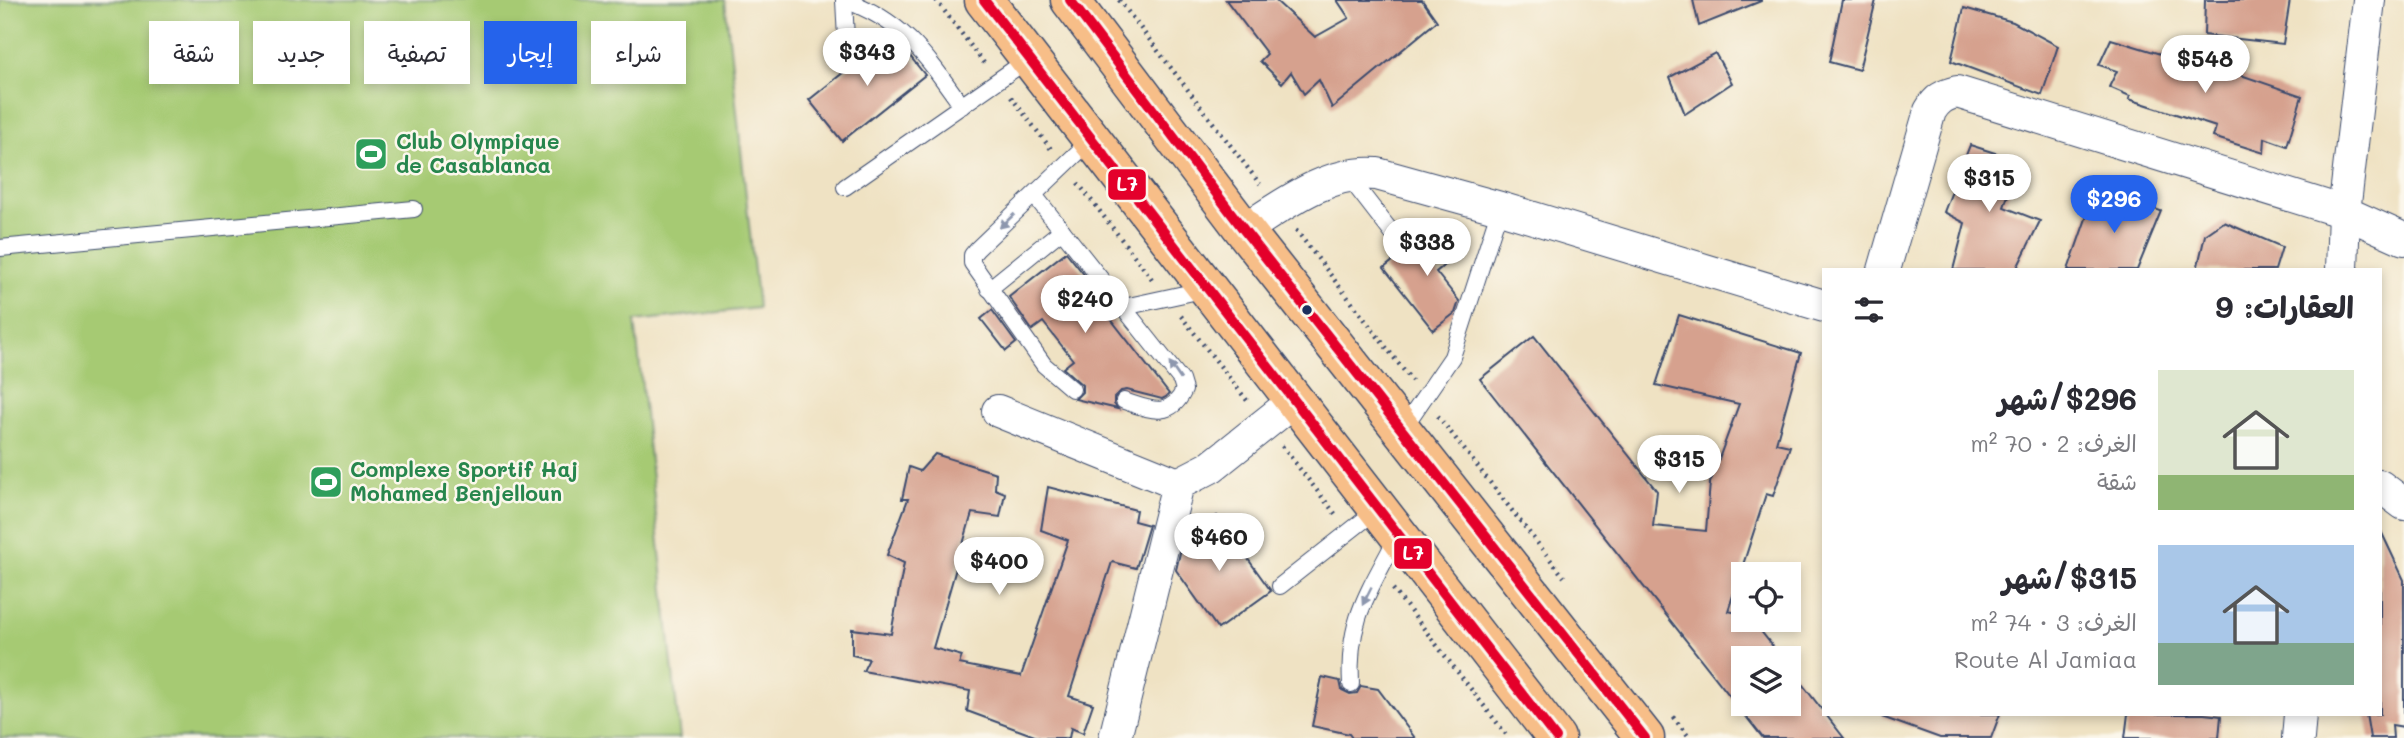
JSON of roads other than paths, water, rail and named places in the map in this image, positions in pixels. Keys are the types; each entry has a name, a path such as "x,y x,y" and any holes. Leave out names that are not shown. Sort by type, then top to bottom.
{"main road":[{"path":"984,0 1207,289 1280,413 1556,738"},
{"path":"1070,0 1244,230 1402,430 1659,727"}],"street":[{"path":"2342,268 2344,212 2369,0"},
{"path":"1885,268 1930,111 1935,102 1945,95 1957,92 2344,212 2404,239"},
{"path":"1244,230 1310,190 1348,176 1377,174 1500,208 1822,305"},
{"path":"998,411 1178,484"},
{"path":"1115,738 1178,484 1211,467 1280,413"},
{"path":"2382,488 2404,504"},
{"path":"2298,738 2300,716"}],"lane":[{"path":"847,58 844,0 881,16 913,41 962,106"},
{"path":"845,187 1030,58"},
{"path":"1072,389 1044,365 989,289 972,263 972,256 1092,139"},
{"path":"1348,176 1406,251"},
{"path":"1034,195 1176,371 1184,390 1172,407 1160,411 1124,401"},
{"path":"1402,430 1452,357 1459,318 1500,208"},
{"path":"0,248 414,209"},
{"path":"989,289 1062,230"},
{"path":"1124,307 1207,289"},
{"path":"1280,586 1375,525 1380,572 1356,622 1351,643 1351,684"}],"place":[{"name":"Club Olympique de Casablanca","path":"371,154"},
{"name":"Complexe Sportif Haj Mohamed Benjelloun","path":"326,482"}]}
